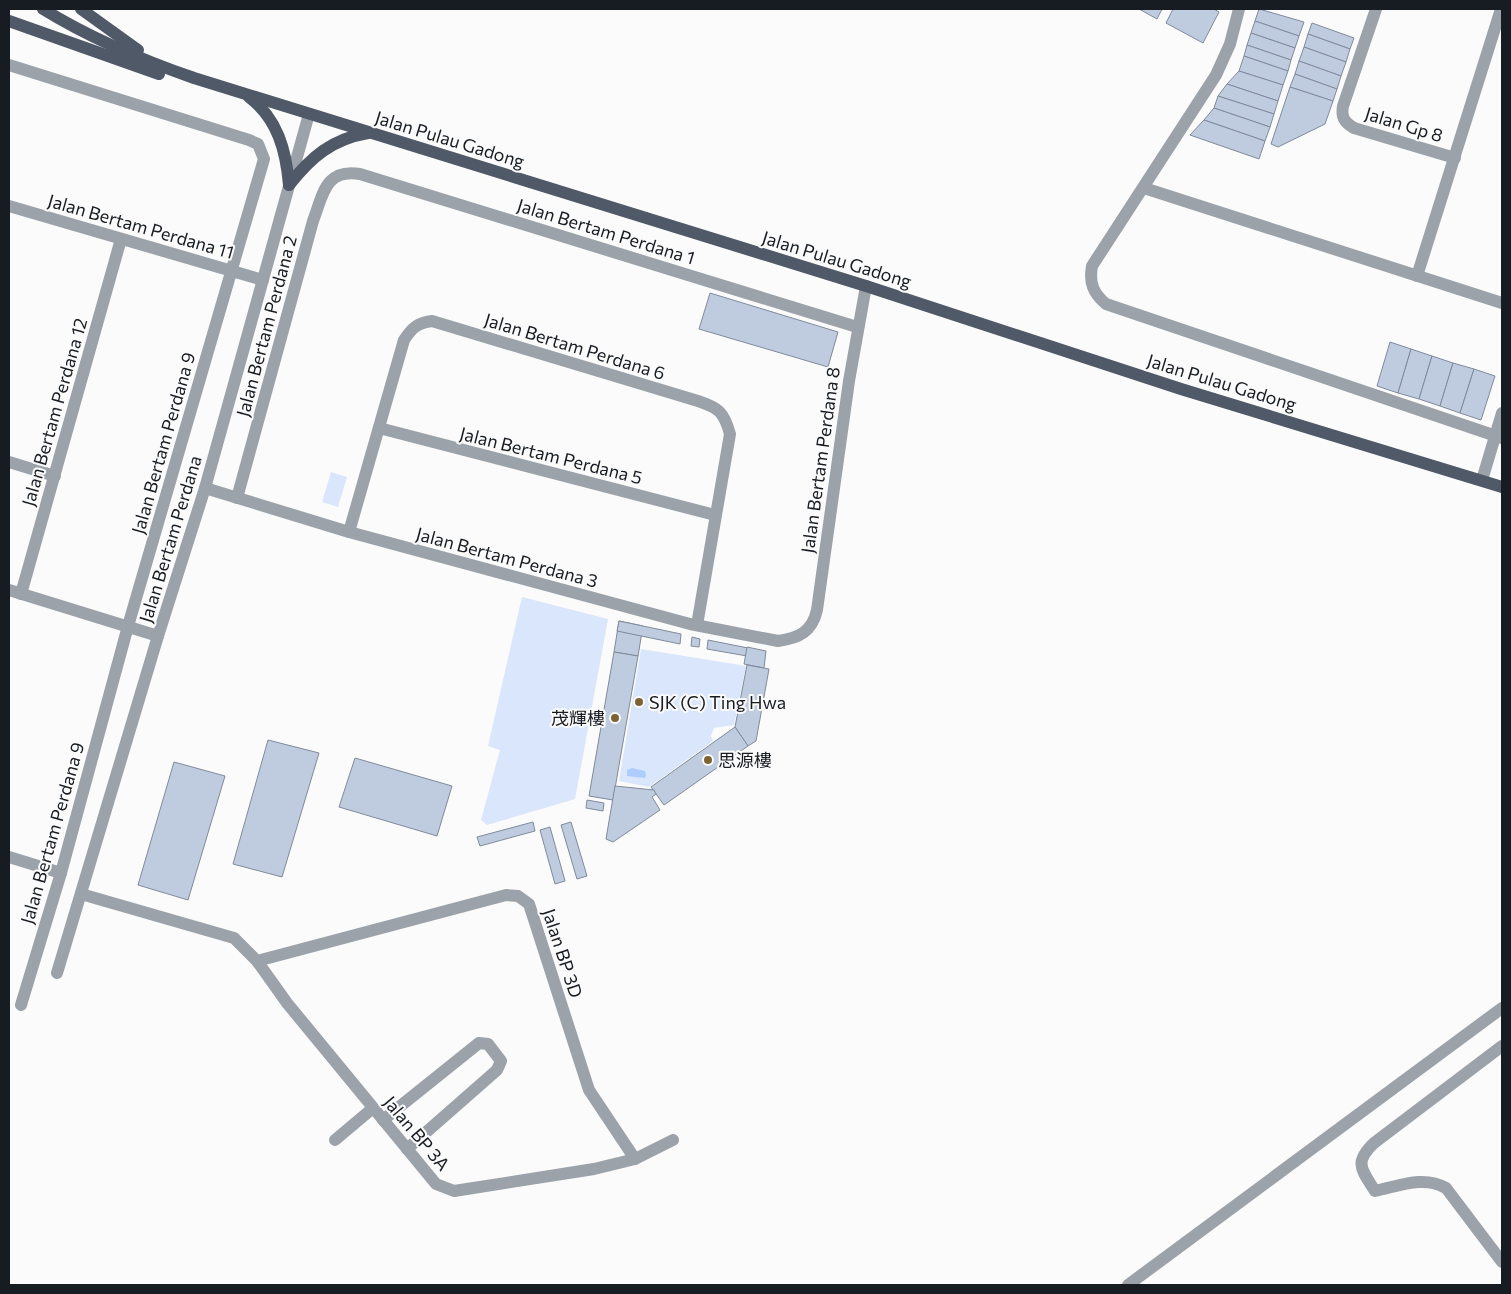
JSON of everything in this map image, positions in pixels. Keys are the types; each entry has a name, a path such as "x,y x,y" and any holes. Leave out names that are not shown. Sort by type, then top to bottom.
{"main road":[{"name":"Jalan Pulau Gadong","path":"43,9 69,25 160,66 194,78 866,286 1181,388 1502,487"},
{"name":"Jalan Pulau Gadong","path":"81,9 160,66"},
{"path":"9,21 158,74 194,78"},
{"path":"245,94 262,110 276,128 284,151 290,185"},
{"path":"290,185 311,159 322,150 345,138 370,132"}],"street":[{"path":"1239,9 1230,44 1216,75 1092,266 1091,285 1106,304 1499,437"},
{"name":"Jalan Gp 8","path":"1376,9 1343,106 1342,114 1344,121 1354,128 1454,158"},
{"path":"1417,276 1454,158 1499,28 1502,9"},
{"name":"Jalan Bertam Perdana 9","path":"9,65 258,144 264,159 128,626 60,873 21,1004"},
{"name":"Jalan Bertam Perdana","path":"57,973 158,636 205,488 309,114"},
{"name":"Jalan Bertam Perdana 1","path":"344,172 360,174 857,327"},
{"name":"Jalan Bertam Perdana 2","path":"237,498 313,221 326,186 338,174 344,172"},
{"path":"1144,188 1502,303"},
{"name":"Jalan Bertam Perdana 11","path":"9,206 263,280"},
{"name":"Jalan Bertam Perdana 12","path":"15,592 55,476 121,239"},
{"name":"Jalan Bertam Perdana 8","path":"802,635 815,620 817,610 857,327 866,286"},
{"name":"Jalan Bertam Perdana 6","path":"379,428 404,340 412,328 421,322 432,321 714,407 725,417 730,434 715,515"},
{"path":"1482,480 1499,437 1502,413"},
{"path":"349,532 379,428"},
{"name":"Jalan Bertam Perdana 5","path":"379,428 715,515"},
{"path":"9,462 55,476"},
{"name":"Jalan Bertam Perdana 3","path":"205,488 349,532 697,625 778,641 802,635"},
{"path":"697,625 715,515"},
{"path":"15,592 158,636"},
{"path":"9,857 60,873"},
{"name":"Jalan BP 3A","path":"81,894 234,938 257,961 287,1003 436,1184 454,1191 594,1169 635,1159 673,1140"},
{"name":"Jalan BP 3D","path":"257,961 506,895 518,896 529,904 589,1090 635,1159"},
{"path":"1128,1285 1502,1008"},
{"path":"383,1120 479,1043 488,1044 501,1061 497,1070 407,1149"},
{"path":"1502,1046 1374,1143 1361,1159 1360,1167 1375,1191 1426,1180 1446,1188 1502,1262"},
{"path":"335,1140 373,1108"}],"shaded area":[{"path":"331,472 347,477 338,507 322,502"},
{"path":"522,597 608,619 575,799 487,825 481,820 500,750 488,746"},
{"path":"641,649 746,666 734,725 714,728 711,736 713,741 649,787 619,781"}],"water":[{"path":"632,768 645,771 645,778 627,776 627,770"}],"building":[{"path":"1139,9 1162,9 1157,19"},
{"path":"1173,9 1214,9 1219,12 1203,43 1166,23"},
{"path":"1259,9 1304,22 1299,36 1255,21"},
{"path":"1255,21 1299,36 1295,48 1251,33"},
{"path":"1312,23 1354,38 1350,49 1308,34"},
{"path":"1251,33 1295,48 1291,60 1247,45"},
{"path":"1308,34 1350,49 1346,62 1304,47"},
{"path":"1247,45 1291,60 1288,71 1244,56"},
{"path":"1304,47 1346,62 1341,76 1299,61"},
{"path":"1244,56 1288,71 1283,85 1239,71"},
{"path":"1299,61 1341,76 1337,89 1295,74"},
{"path":"1239,71 1283,85 1278,101 1227,84"},
{"path":"1295,74 1337,89 1333,101 1290,87"},
{"path":"1227,84 1278,101 1274,114 1218,96"},
{"path":"1290,87 1333,101 1325,124 1278,147 1271,144"},
{"path":"1218,96 1274,114 1270,127 1214,108"},
{"path":"1214,108 1270,127 1265,141 1204,120"},
{"path":"1204,120 1265,141 1259,159 1190,135"},
{"path":"710,293 838,332 828,367 699,329"},
{"path":"1390,342 1411,349 1398,393 1377,386"},
{"path":"1411,349 1432,356 1419,399 1398,393"},
{"path":"1432,356 1453,363 1440,406 1419,399"},
{"path":"1453,363 1474,369 1460,413 1440,406"},
{"path":"1474,369 1495,376 1481,420 1460,413"},
{"path":"619,621 643,626 638,656 614,652"},
{"path":"619,621 681,634 680,644 617,631"},
{"path":"692,637 700,639 699,647 691,646"},
{"path":"708,640 748,648 747,656 707,649"},
{"path":"747,647 766,651 764,668 744,664"},
{"name":"茂輝樓","path":"614,652 638,656 613,800 589,796"},
{"path":"747,665 769,669 756,741 748,746 735,727"},
{"name":"思源樓","path":"735,727 748,746 664,805 651,787"},
{"path":"268,740 319,753 282,877 233,864"},
{"path":"355,758 452,786 437,836 339,807"},
{"path":"174,762 225,776 188,900 138,885"},
{"path":"615,786 654,790 656,794 652,797 660,810 613,842 606,839"},
{"path":"587,800 604,803 603,811 586,808"},
{"path":"533,822 535,831 480,846 477,837"},
{"path":"571,822 587,876 577,879 561,825"},
{"path":"550,827 565,881 555,884 540,830"}],"place":[{"name":"SJK (C) Ting Hwa","path":"639,702"},
{"name":"茂輝樓","path":"615,718"},
{"name":"思源樓","path":"708,760"}]}
